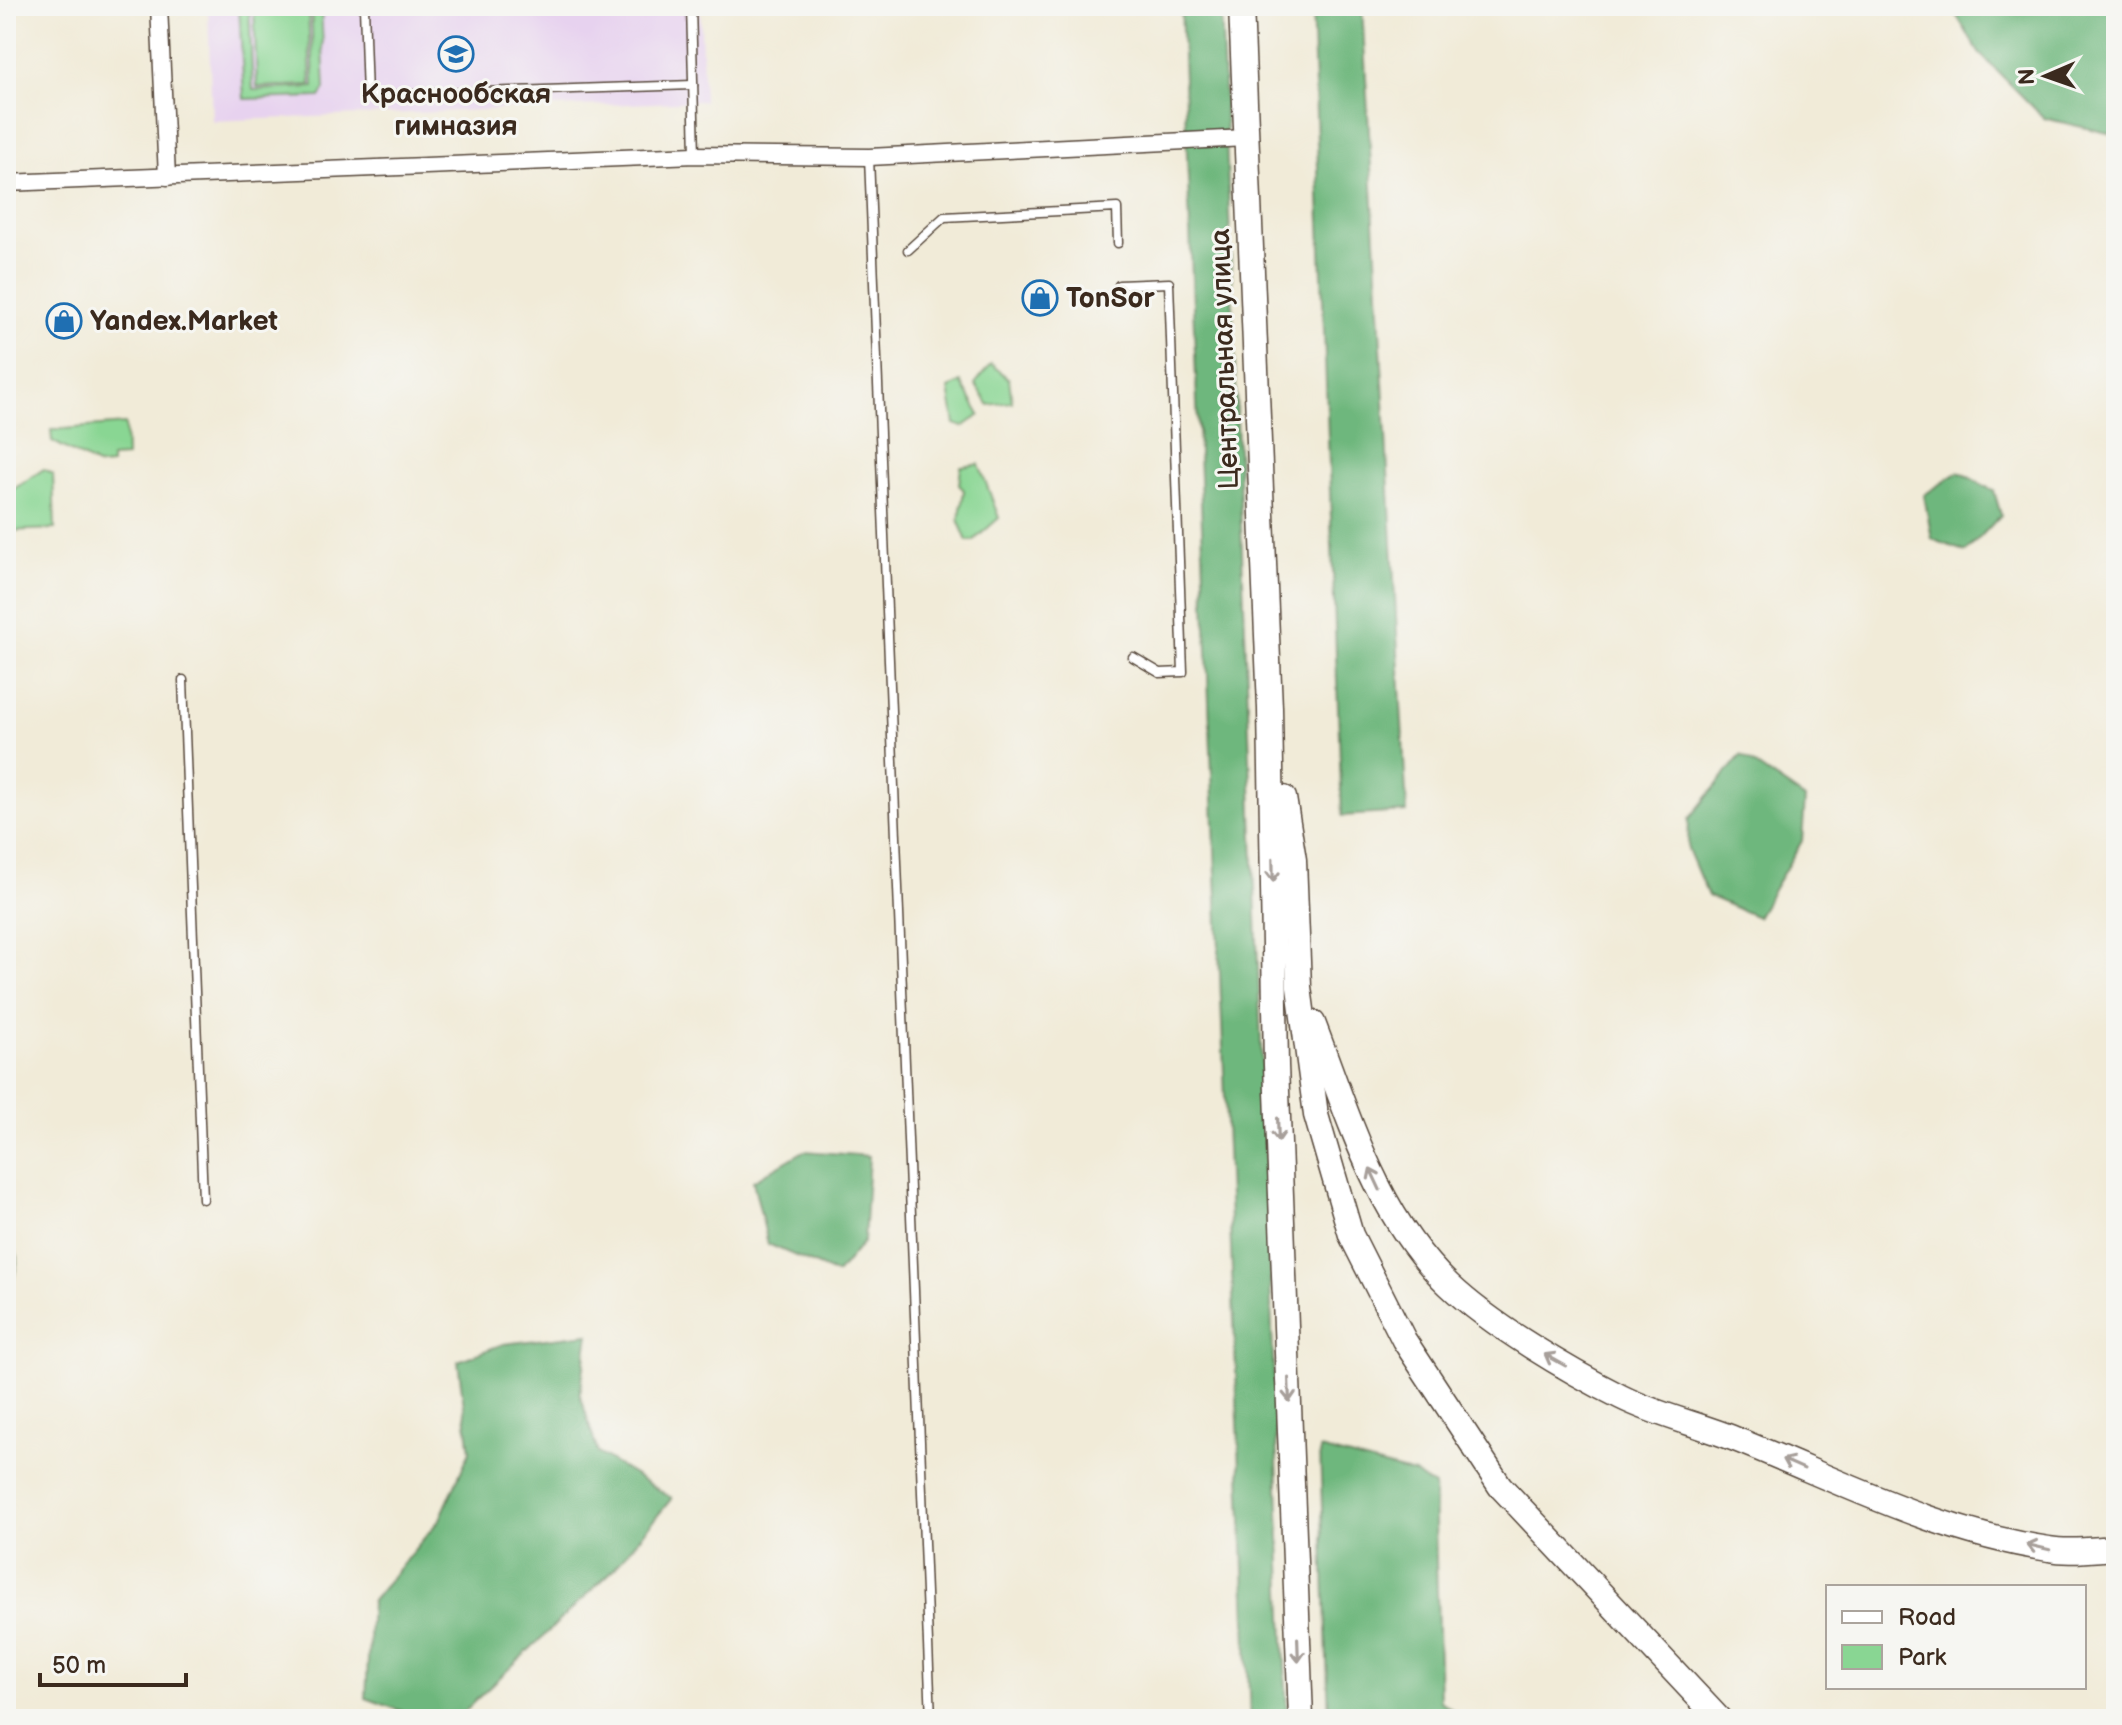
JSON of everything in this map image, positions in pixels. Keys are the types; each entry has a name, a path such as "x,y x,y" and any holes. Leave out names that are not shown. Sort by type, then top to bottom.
{"main road":[{"name":"Центральная улица","path":"1241,6 1270,708"},
{"path":"1270,708 1294,860 1299,987 1316,1115 1351,1235 1404,1340 1500,1486 1719,1719"},
{"path":"1270,708 1276,1065 1301,1719"},
{"path":"1299,987 1355,1135 1389,1211 1448,1285 1534,1347 1623,1398 1942,1523 2051,1550 2116,1548"}],"street":[{"path":"159,6 167,177"},
{"path":"6,183 695,155 869,157 1246,138"}],"lane":[{"path":"364,6 367,96 693,85"},
{"path":"691,6 695,155"},
{"path":"869,157 931,1719"},
{"path":"908,250 944,217 1117,208 1118,243"},
{"path":"1119,285 1169,283 1183,672 1160,673 1133,657"},
{"path":"183,680 203,1199"}],"shaded area":[{"name":"Краснообская гимназия","path":"208,6 700,6 704,101 212,121"}],"green space":[{"path":"239,6 249,6 253,90 314,87 311,6 321,6 325,89 320,97 244,99"},
{"path":"254,6 308,6 311,85 257,87"},
{"path":"1181,6 1221,6 1287,1719 1250,1719"},
{"path":"1312,6 1362,6 1407,812 1342,816"},
{"path":"1951,6 2116,6 2116,135 2044,118 1979,53"},
{"path":"991,364 1009,379 1012,402 989,405 975,384"},
{"path":"961,382 980,415 963,427 955,424 949,389"},
{"path":"125,424 126,457 111,458 111,465 99,466 52,441 51,430"},
{"path":"979,464 999,518 973,541 967,541 959,522 964,490 959,485 961,467"},
{"path":"44,469 53,474 55,529 6,531 6,494"},
{"path":"1959,472 1994,491 2001,515 1966,552 1932,539 1924,495"},
{"path":"1741,755 1805,799 1802,841 1757,917 1708,896 1688,849 1689,819"},
{"path":"804,1151 869,1156 864,1241 837,1274 768,1244 753,1181"},
{"path":"6,1226 18,1258 6,1313"},
{"path":"589,1334 580,1394 598,1453 672,1498 613,1570 456,1719 423,1719 366,1698 371,1602 440,1519 470,1451 458,1361 503,1344"},
{"path":"1320,1449 1414,1474 1434,1486 1440,1701 1466,1719 1329,1719"}],"place":[{"name":"Краснообская гимназия","path":"456,54"},
{"name":"TonSor","path":"1040,298"},
{"name":"Yandex.Market","path":"64,321"}]}
